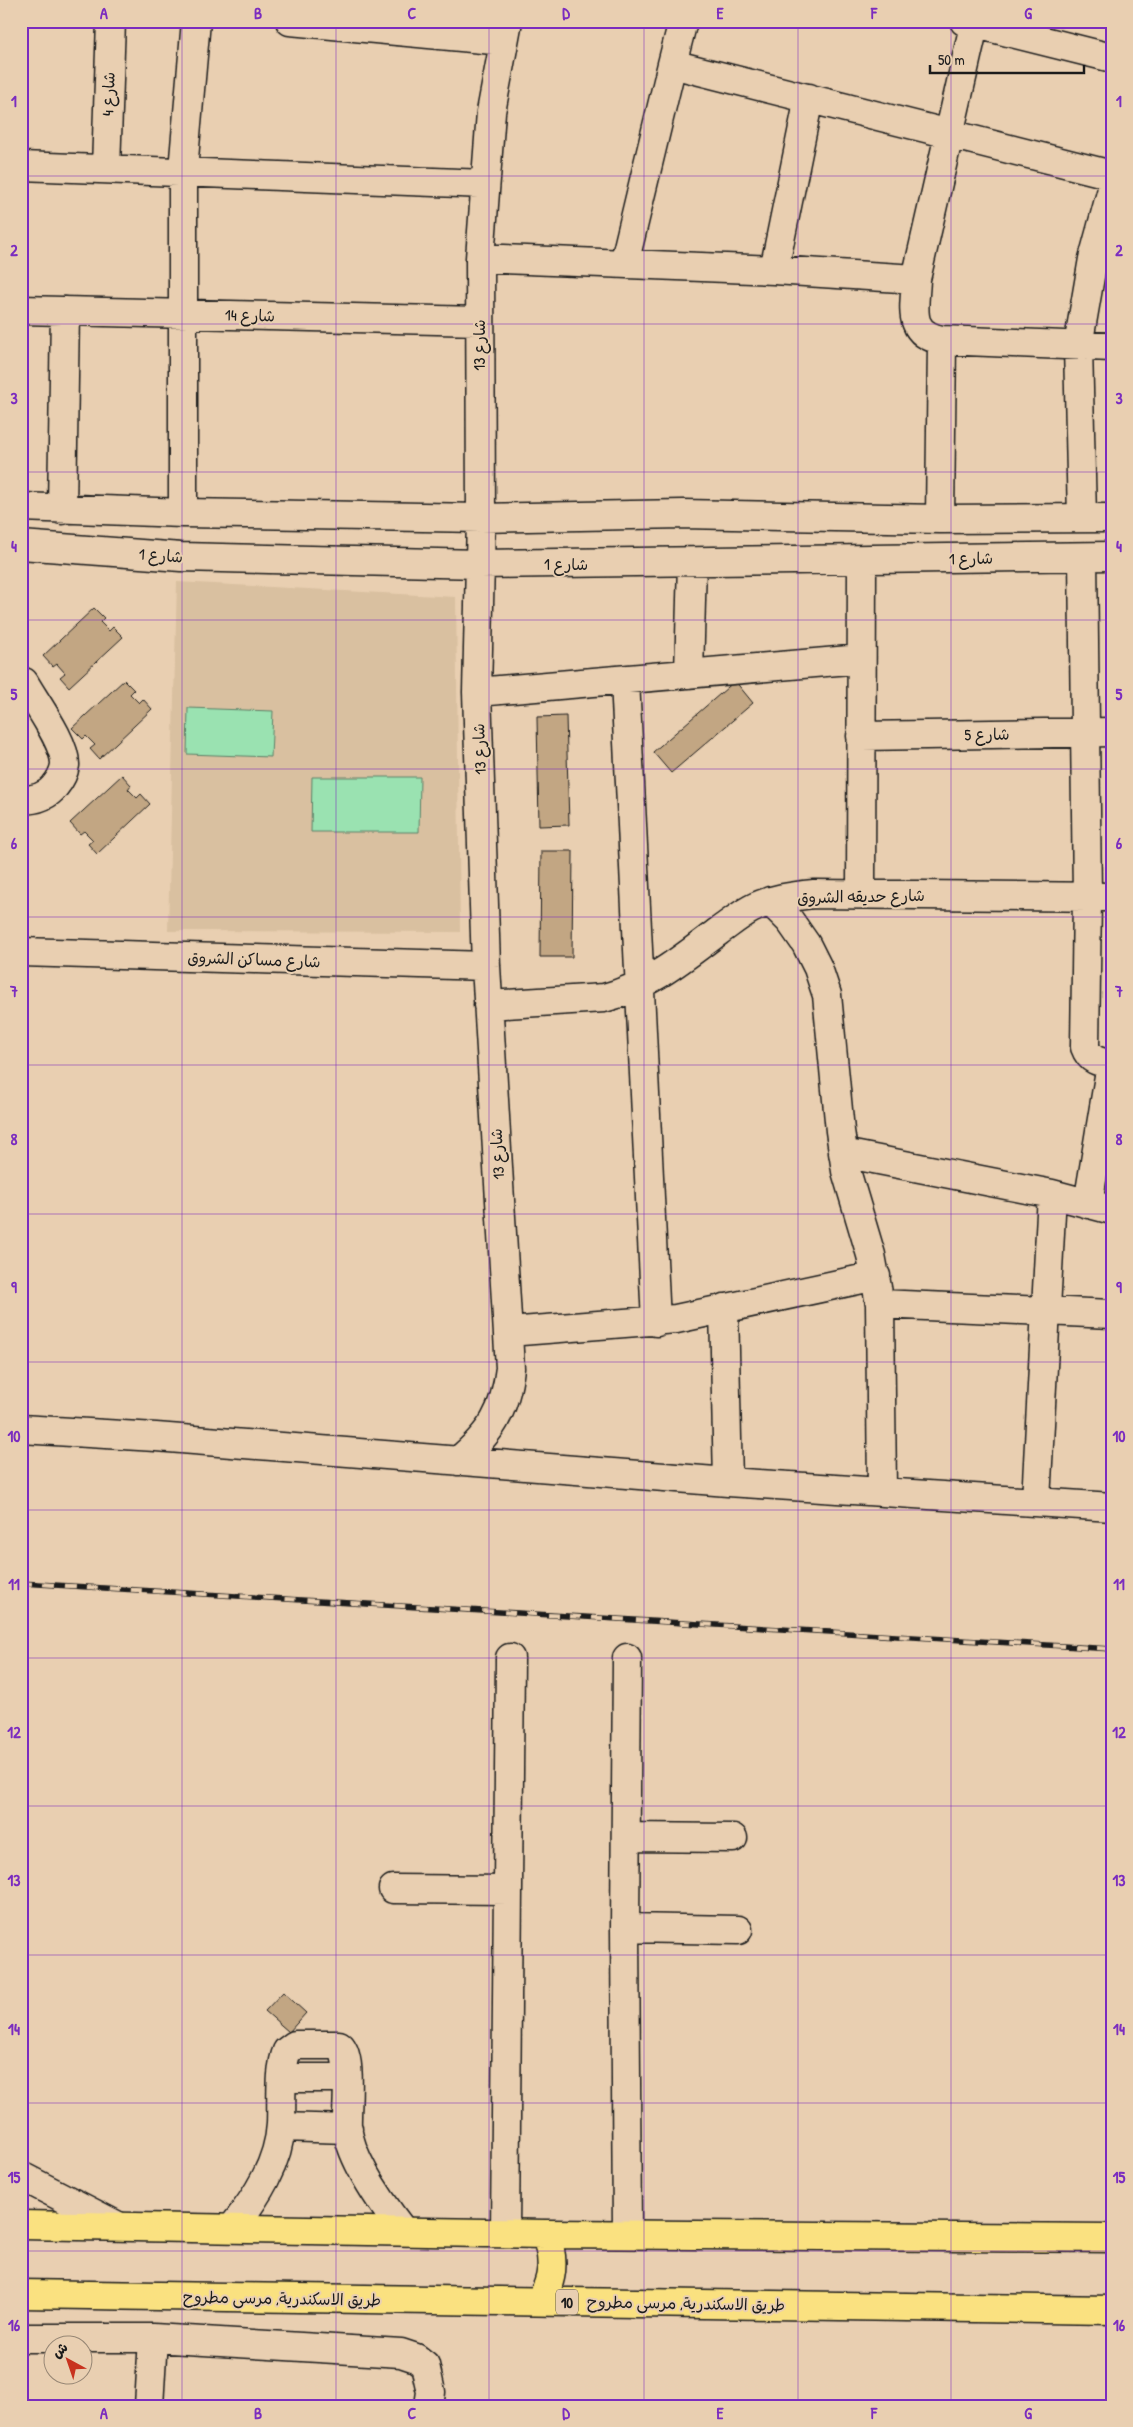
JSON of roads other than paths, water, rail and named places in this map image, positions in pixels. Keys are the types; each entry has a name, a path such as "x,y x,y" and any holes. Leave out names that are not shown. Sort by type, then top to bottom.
{"main road":[{"path":"21,2225 233,2227 545,2234 1112,2238"},
{"path":"540,2301 547,2291 552,2268 550,2244 545,2234"},
{"name":"طريق الاسكندرية, مرسى مطروح","path":"21,2294 1112,2310"}],"street":[{"name":"شارع 4","path":"106,168 110,21"},
{"path":"183,513 183,170 196,21"},
{"path":"624,264 683,21"},
{"path":"301,22 506,31"},
{"path":"1112,58 972,22 916,279 915,322 921,331 931,338 942,340 1112,347"},
{"name":"شارع 13","path":"458,1461 491,1429 501,1410 508,1390 510,1368 486,966 477,692 481,518 480,258 492,112 506,31"},
{"path":"672,64 1112,175"},
{"path":"774,270 809,98"},
{"path":"21,166 183,170 485,184"},
{"path":"1082,518 1078,346 1093,258 1112,189"},
{"path":"480,258 774,270 916,279"},
{"name":"شارع 14","path":"21,310 479,321"},
{"path":"62,510 65,311"},
{"path":"940,519 942,340"},
{"path":"21,507 183,513 481,518 683,514 940,519 1112,518"},
{"name":"شارع 1","path":"21,546 182,557 480,564 692,563 1112,556"},
{"path":"843,1153 1052,1194 1100,1207 1112,1064 1096,1061 1088,1056 1085,1047 1099,897 1085,732 1083,557"},
{"path":"861,894 862,560"},
{"path":"690,674 692,563"},
{"path":"477,692 861,660"},
{"path":"625,680 656,1322"},
{"path":"21,800 37,799 51,792 60,780 65,765 63,750 22,681"},
{"name":"شارع 5","path":"861,736 1112,732"},
{"name":"شارع حديقه الشروق","path":"488,1005 604,998 640,986 750,910 770,901 814,894 1099,897"},
{"path":"770,901 790,921 806,944 818,968 827,995 846,1171 876,1276 880,1304 882,1492"},
{"name":"شارع مساكن الشروق","path":"21,952 486,966"},
{"path":"1036,1501 1052,1194"},
{"path":"508,1332 656,1322 876,1276"},
{"path":"880,1304 1112,1314"},
{"path":"724,1308 728,1482"},
{"path":"21,1429 156,1437 728,1482 1112,1507"},
{"path":"505,2232 510,1658"},
{"path":"627,1658 625,1928 627,2234"},
{"path":"626,1837 733,1838"},
{"path":"393,1888 508,1890"},
{"path":"625,1928 738,1930"},
{"path":"233,2227 250,2205 264,2181 274,2155 281,2127 283,2078 347,2078 348,2129 370,2183 403,2231"},
{"path":"281,2127 348,2129"},
{"path":"21,2176 118,2226"},
{"path":"21,2188 48,2189"},
{"path":"21,2338 153,2338 402,2353 416,2358 425,2365 430,2384 429,2406"},
{"path":"149,2406 153,2338"}],"railway":[{"path":"21,1583 1112,1649"}]}
